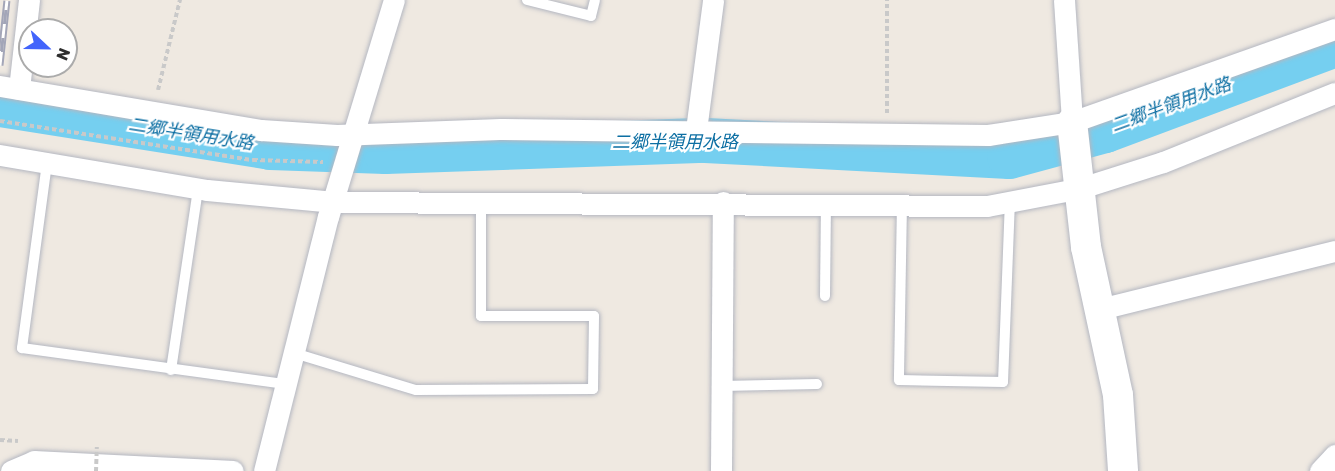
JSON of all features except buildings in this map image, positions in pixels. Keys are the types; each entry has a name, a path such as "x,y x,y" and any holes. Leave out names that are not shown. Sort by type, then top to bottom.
{"street":[{"path":"30,0 9,88 261,130 356,136 696,130 988,135 1072,122 1335,29"},
{"path":"264,471 337,192 356,136 394,0"},
{"path":"696,130 713,0"},
{"path":"1065,0 1072,122 1100,309 1118,395 1123,471"},
{"path":"0,155 198,189 337,192 481,201 1010,202 1081,188 1163,162 1335,93"},
{"path":"721,471 723,202"},
{"path":"1100,309 1335,251"},
{"path":"1320,471 1335,455"},
{"path":"11,471 34,461 233,471"}],"lane":[{"path":"527,0 591,16 595,0"},
{"path":"47,163 22,348 286,384"},
{"path":"171,370 198,189"},
{"path":"294,353 416,390 593,388 594,316 481,316 481,201"},
{"path":"825,296 826,202"},
{"path":"902,203 899,380 1003,382 1010,202"},
{"path":"722,386 817,384"}],"path":[{"path":"153,111 180,0"},
{"path":"886,135 887,0"},
{"path":"0,121 253,160 334,162"},
{"path":"96,471 97,447"}],"waterway":[{"name":"二郷半領用水路","path":"0,104 270,147 385,151 705,140 1009,156 1105,130 1335,44"}],"railway":[{"path":"0,65 7,0"}]}
